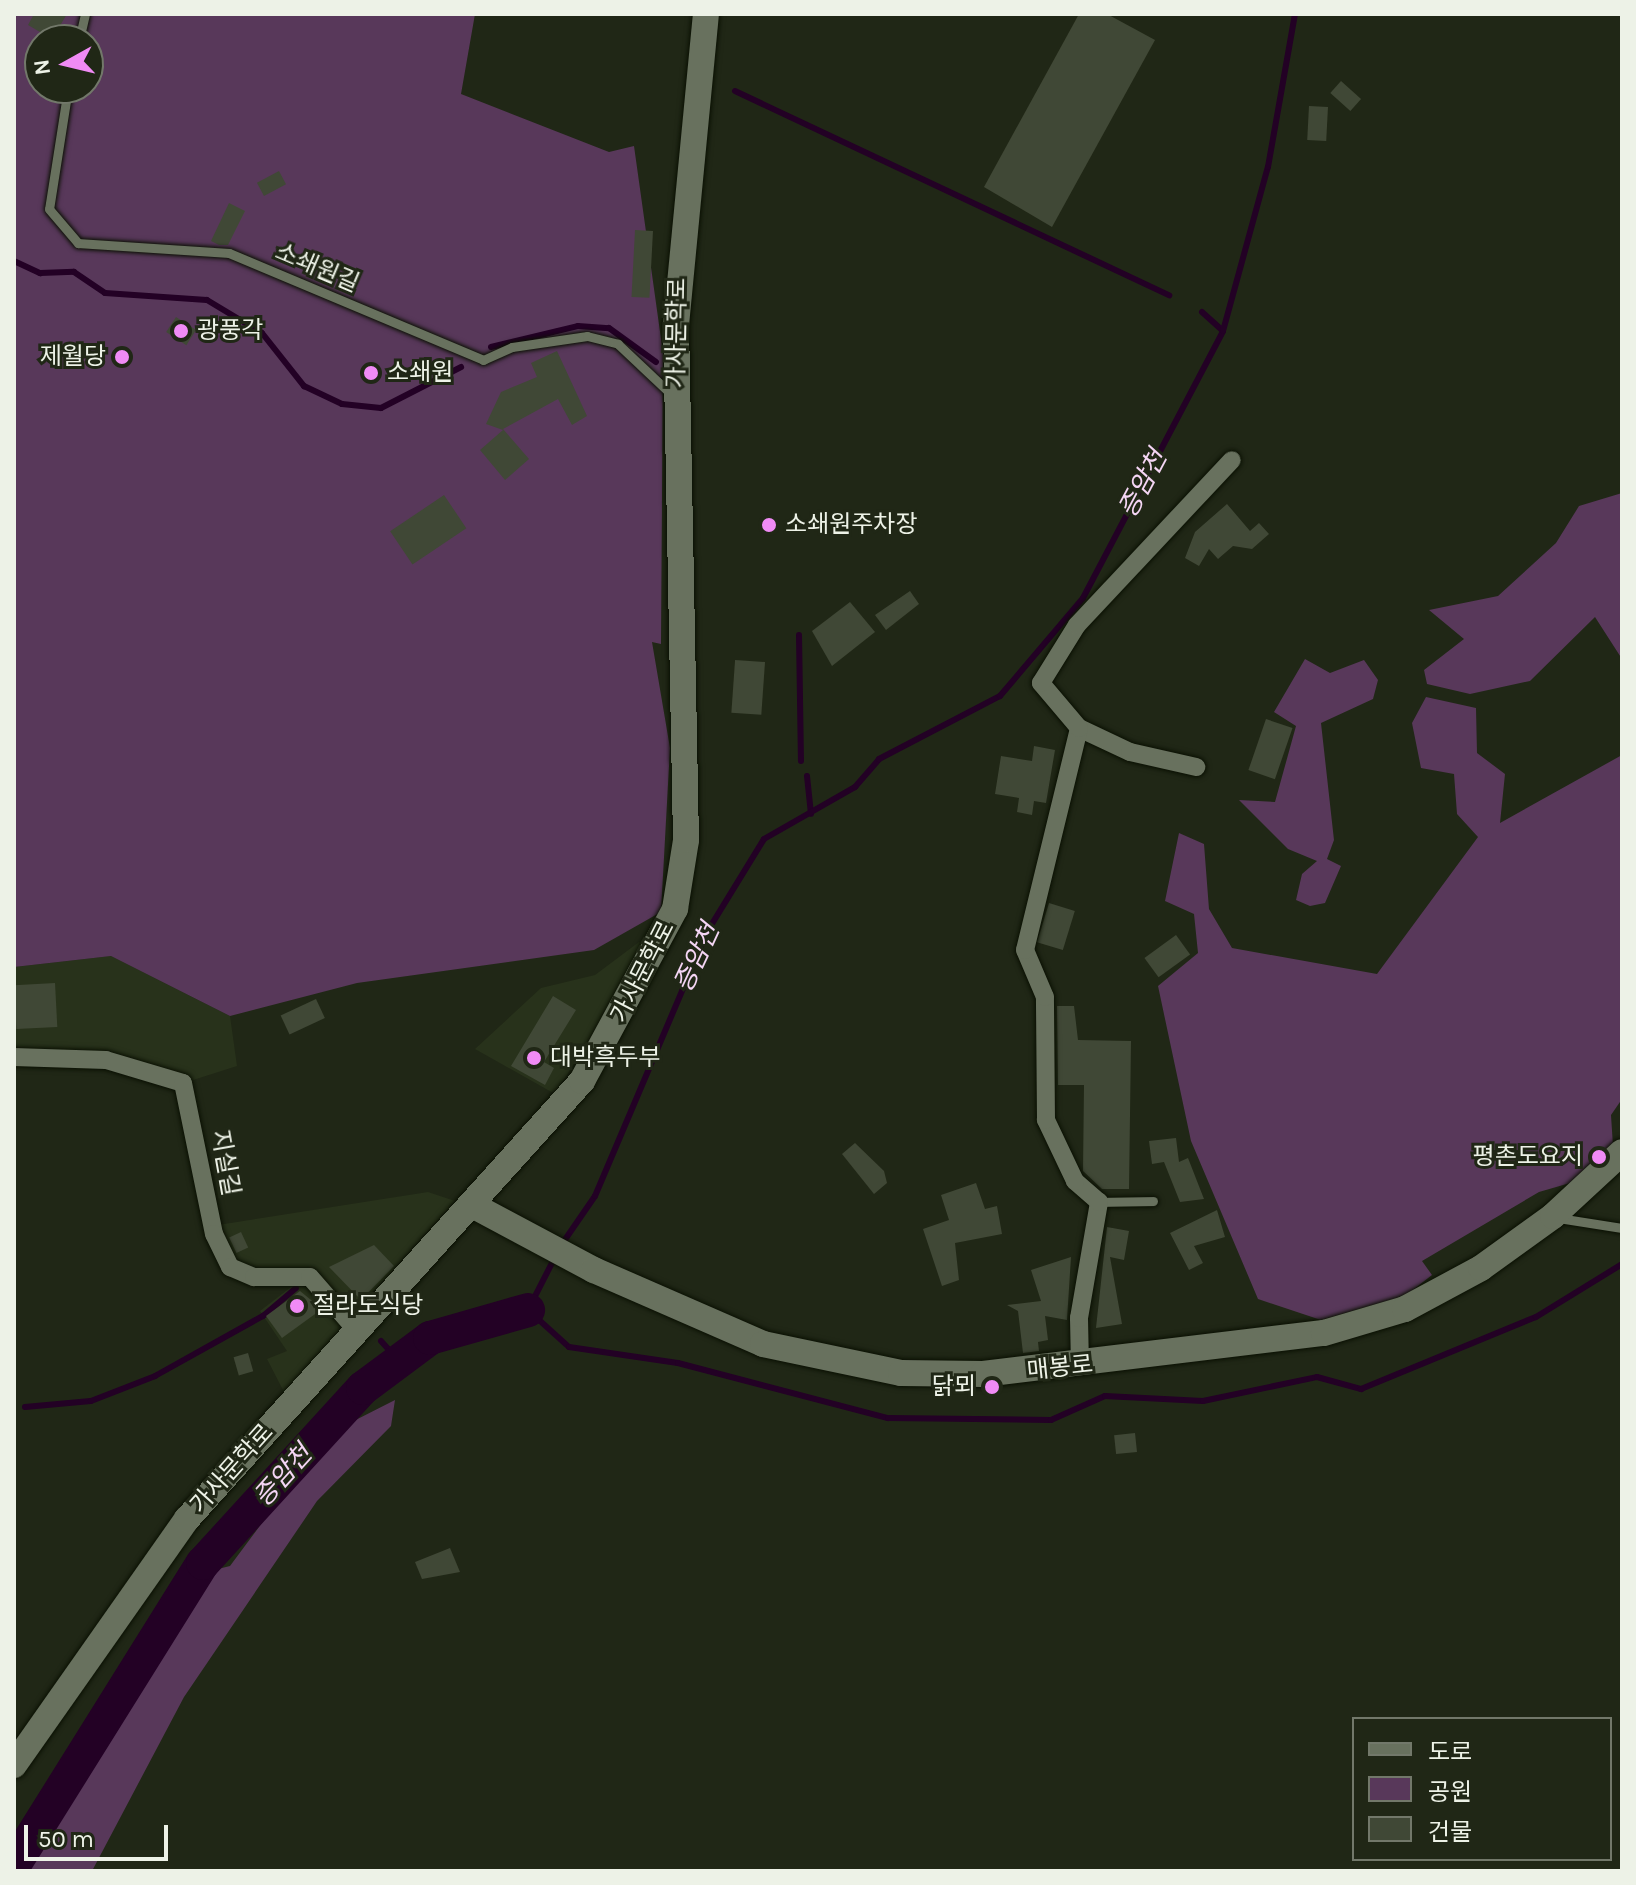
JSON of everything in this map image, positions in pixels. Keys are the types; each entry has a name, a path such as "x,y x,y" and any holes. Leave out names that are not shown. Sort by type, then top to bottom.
{"main road":[{"name":"가사문학로","path":"14,1765 187,1519 474,1206 582,1081 655,953 680,890 686,840 675,398 679,244 706,14"},
{"name":"매봉로","path":"474,1206 594,1270 763,1344 886,1370 983,1374 1080,1366 1352,1326 1447,1288 1553,1216 1622,1152"}],"street":[{"path":"1196,767 1130,752 1079,728 1041,683 1077,625 1232,460"},
{"path":"1079,728 1025,950 1045,997 1046,1120 1075,1181 1099,1202 1079,1318 1080,1366"},
{"name":"지실길","path":"14,1057 106,1060 183,1083 214,1234 230,1267 254,1277 310,1277 358,1332"}],"lane":[{"name":"소쇄원길","path":"65,104 49,209 78,243 229,253 483,360 512,347 587,336 618,344 675,398"},
{"path":"1099,1202 1153,1201"},
{"path":"1553,1216 1622,1228"}],"shaded area":[{"path":"639,942 648,945 555,1094 475,1049 541,988 595,975"},
{"path":"111,956 230,1016 237,1066 190,1081 110,1054 14,1051 14,967"},
{"path":"428,1192 455,1201 354,1313 314,1273 253,1273 231,1264 218,1225"},
{"path":"291,1287 311,1287 347,1330 284,1392 267,1359 287,1351 260,1311"}],"green space":[{"path":"14,14 475,14 461,94 609,152 634,146 663,353 661,644 652,642 670,748 661,912 594,950 357,983 230,1016 111,956 14,967"},
{"path":"1622,493 1622,659 1595,617 1530,681 1470,694 1427,684 1424,670 1464,639 1429,610 1498,596 1556,543 1579,506"},
{"path":"1305,659 1330,673 1364,660 1378,680 1373,699 1321,723 1334,840 1327,859 1341,866 1325,903 1310,906 1296,900 1302,874 1317,861 1288,849 1239,800 1275,802 1296,726 1274,712"},
{"path":"1426,697 1476,708 1477,753 1505,774 1500,823 1622,755 1622,1099 1611,1115 1613,1146 1570,1183 1539,1192 1422,1261 1432,1275 1405,1296 1321,1320 1258,1299 1191,1141 1158,986 1198,953 1194,914 1165,901 1179,833 1204,844 1209,909 1232,948 1377,974 1478,837 1457,814 1454,774 1421,768 1412,723"},
{"path":"395,1400 391,1426 317,1501 184,1697 92,1871 23,1871 214,1570 230,1566 328,1434"}],"building":[{"path":"34,14 67,14 61,24 29,24"},
{"path":"1079,14 1107,14 1155,40 1052,227 984,187"},
{"path":"1341,81 1361,99 1350,111 1330,93"},
{"path":"1309,106 1328,107 1326,141 1307,140"},
{"path":"279,171 286,184 264,196 257,183"},
{"path":"229,203 245,211 228,245 219,245 211,241"},
{"path":"635,230 653,231 649,298 631,297"},
{"name":"광풍각","path":"176,317 196,330 186,345 166,332"},
{"path":"557,351 587,416 572,425 558,399 503,429 529,459 505,480 480,450 503,430 486,424 501,392 537,377 531,363"},
{"path":"444,495 466,528 412,565 390,531"},
{"path":"1227,504 1250,531 1259,523 1269,534 1252,549 1233,546 1218,559 1209,549 1199,566 1185,558 1195,532"},
{"path":"910,591 919,604 886,630 875,615"},
{"path":"850,602 875,632 832,666 812,631"},
{"path":"735,660 765,662 761,715 731,713"},
{"path":"1266,719 1292,728 1275,779 1248,770"},
{"path":"1034,746 1055,750 1046,803 1034,801 1032,815 1017,812 1019,798 995,794 1001,756 1032,761"},
{"path":"1049,903 1075,911 1063,950 1037,942"},
{"path":"1176,935 1190,954 1159,977 1144,958"},
{"path":"55,983 57,1027 16,1029 14,985"},
{"path":"553,996 576,1010 544,1062 554,1068 545,1085 511,1066"},
{"path":"316,999 325,1018 290,1035 281,1015"},
{"path":"1057,1006 1074,1006 1078,1040 1131,1041 1129,1189 1102,1189 1083,1171 1084,1085 1058,1085"},
{"path":"1176,1138 1179,1162 1188,1158 1204,1199 1180,1202 1164,1162 1152,1164 1149,1141"},
{"path":"855,1143 884,1171 887,1183 874,1194 842,1154"},
{"path":"976,1183 985,1209 997,1206 1002,1234 955,1243 959,1280 942,1286 923,1229 949,1220 941,1195"},
{"path":"1217,1210 1225,1237 1194,1246 1203,1263 1189,1270 1170,1233"},
{"path":"1107,1227 1129,1231 1124,1260 1110,1257 1122,1324 1096,1328"},
{"path":"241,1232 248,1247 236,1253 229,1237"},
{"path":"374,1245 394,1266 361,1300 329,1267"},
{"path":"1071,1257 1067,1320 1045,1316 1048,1340 1038,1342 1039,1351 1023,1353 1018,1311 1007,1305 1041,1301 1031,1270"},
{"path":"300,1291 322,1309 282,1338 266,1316"},
{"path":"248,1353 253,1371 239,1375 234,1357"},
{"path":"1135,1433 1137,1452 1116,1454 1114,1435"},
{"path":"450,1548 460,1572 422,1579 415,1562"}],"waterway":[{"name":"증암천","path":"562,1244 595,1196 707,932 764,839 855,787 879,759 1000,696 1083,598 1223,331 1268,167 1295,14"},
{"path":"735,91 1169,295"},
{"path":"14,261 40,273 74,272 105,293 207,300 262,333 304,386 342,404 381,408 461,367"},
{"path":"1202,312 1223,331"},
{"path":"491,347 578,326 609,328 656,362"},
{"path":"799,635 801,761"},
{"path":"807,776 811,814"},
{"path":"555,1257 528,1310 569,1347 678,1363 888,1418 1051,1420 1105,1396 1203,1401 1317,1377 1361,1389 1536,1317 1622,1264"},
{"path":"25,1407 91,1401 155,1376 263,1316 296,1288"},
{"name":"증암천","path":"14,1865 203,1563 363,1388 430,1338 528,1310"},
{"path":"381,1341 399,1361"}],"place":[{"name":"광풍각","path":"181,331"},
{"name":"제월당","path":"122,357"},
{"name":"소쇄원","path":"371,373"},
{"name":"소쇄원주차장","path":"769,525"},
{"name":"대박흑두부","path":"534,1058"},
{"name":"평촌도요지","path":"1599,1157"},
{"name":"절라도식당","path":"297,1306"},
{"name":"닭뫼","path":"992,1387"}]}
